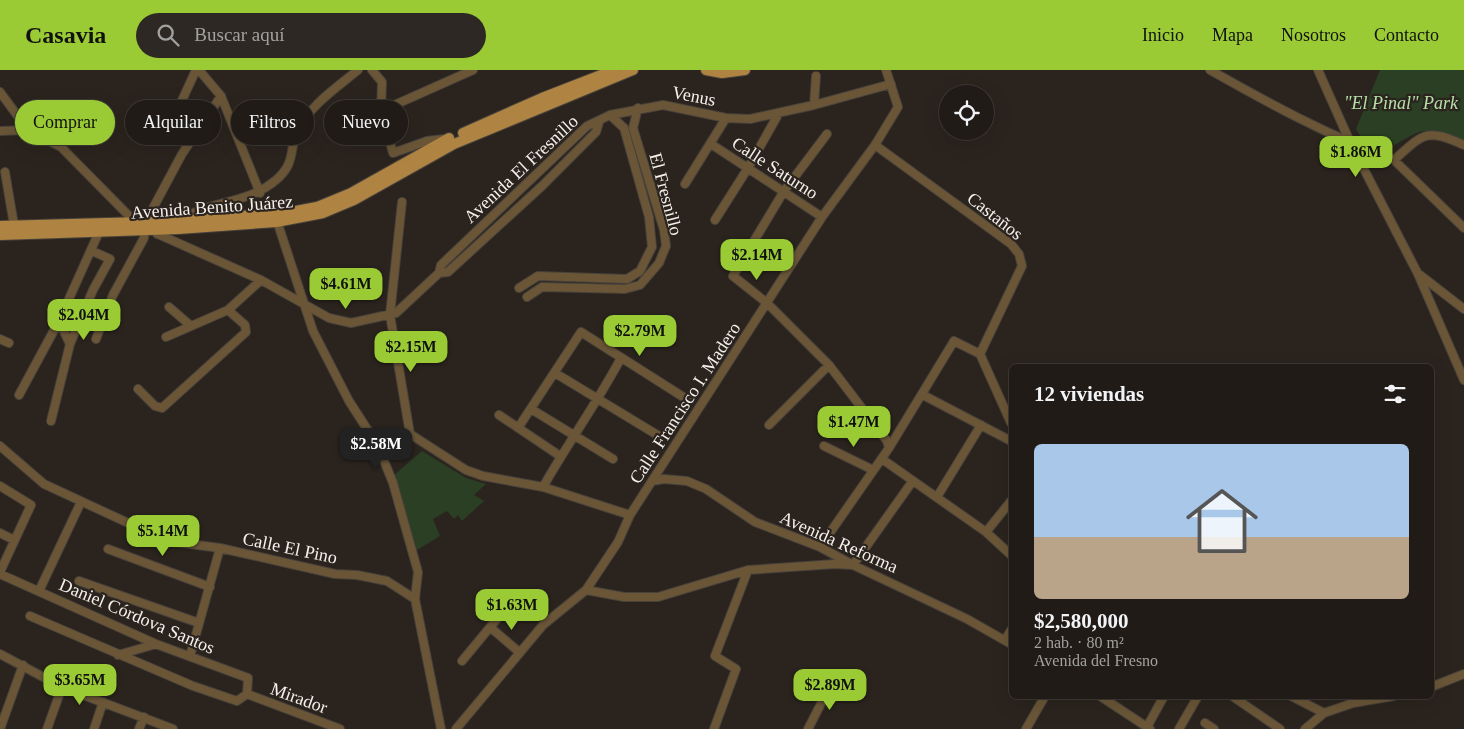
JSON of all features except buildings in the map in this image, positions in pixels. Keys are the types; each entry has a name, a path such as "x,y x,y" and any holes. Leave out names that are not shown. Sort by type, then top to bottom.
{"main road":[{"name":"Avenida Benito Juárez","path":"0,235 99,232 179,221 276,218 317,207 350,193 450,138 542,98 614,70"},
{"name":"Avenida Benito Juárez","path":"0,226 135,222 150,226 323,213 354,200 454,144 633,70"},
{"path":"706,70 722,73 745,70"}],"street":[{"path":"185,100 198,70 221,96 260,192"},
{"path":"179,221 191,212 260,192 278,178 292,159 296,133 314,107 358,70"},
{"path":"372,70 382,82 382,100"},
{"path":"406,100 473,70"},
{"name":"Calle Francisco I. Madero","path":"459,729 518,652 543,625 586,590 618,542 630,515 822,217 875,145 898,106 886,70"},
{"path":"1210,70 1292,116 1351,144 1394,160 1464,228"},
{"path":"1318,70 1351,144 1418,274 1464,380"},
{"path":"814,105 816,76"},
{"name":"Venus","path":"599,122 610,115 663,104 726,118 750,119 814,105 891,84"},
{"path":"0,92 15,112"},
{"path":"96,339 113,295 150,226 182,154 221,96"},
{"path":"610,115 624,128 633,127 638,108"},
{"path":"715,220 780,113"},
{"path":"685,184 726,118"},
{"name":"Avenida El Fresnillo","path":"440,273 441,265 587,126 599,122"},
{"name":"Avenida El Fresnillo","path":"390,315 440,273 448,272 542,186 596,132 599,122"},
{"name":"El Fresnillo","path":"633,127 664,230 666,246 659,263 640,285"},
{"name":"El Fresnillo","path":"624,128 649,217 652,247 640,271 633,275"},
{"path":"0,131 15,130"},
{"path":"827,134 784,191 733,276 768,303 829,366 887,441 889,448"},
{"path":"1394,160 1416,140 1427,134 1440,135 1464,145"},
{"path":"391,145 393,153 427,141 450,138"},
{"name":"Calle Saturno","path":"711,144 822,217"},
{"path":"57,145 135,222"},
{"name":"Castaños","path":"875,145 1011,244 1019,254 1022,266 980,354"},
{"path":"5,172 14,225"},
{"path":"402,202 390,315 410,434 466,470 483,476 543,487 630,515"},
{"path":"276,218 301,300 313,331 349,401 378,446 393,483 418,572 415,600 441,729"},
{"path":"150,226 160,235 261,280 301,300 329,318 351,323 390,315"},
{"path":"19,395 59,321 99,232"},
{"path":"51,421 70,344 93,290 110,259 92,251"},
{"path":"1418,274 1464,309"},
{"path":"519,288 538,276 627,279 633,275 640,285 625,289 542,287 527,296"},
{"path":"79,280 93,290"},
{"path":"166,337 228,310 261,280"},
{"path":"169,307 191,326"},
{"path":"138,389 155,406 162,408 246,332 245,325 228,310"},
{"path":"59,321 70,344"},
{"path":"518,428 581,332 688,400"},
{"path":"0,339 9,343"},
{"path":"820,546 882,460 954,342 980,354 1009,419"},
{"path":"543,487 560,456 599,399 621,358"},
{"path":"769,425 829,366"},
{"path":"555,373 659,436"},
{"path":"923,395 1009,440"},
{"name":"Calle Francisco I. Madero","path":"531,409 613,459"},
{"path":"499,414 560,456"},
{"path":"937,497 981,425"},
{"path":"378,446 410,434"},
{"name":"Calle El Pino","path":"0,446 44,484 167,541 220,548 335,574 356,574 387,581 415,600"},
{"path":"824,446 873,470"},
{"path":"882,460 986,532 1009,553"},
{"name":"Avenida Reforma","path":"652,481 664,479 687,481 706,489 755,522 820,546 853,565 967,619 1008,642"},
{"path":"586,590 624,596 658,597 748,570 835,564 853,565 912,482"},
{"path":"0,486 31,504 0,573"},
{"path":"40,592 81,502"},
{"path":"986,532 1009,503"},
{"path":"0,533 14,540"},
{"path":"190,656 220,548"},
{"path":"108,549 210,587"},
{"path":"714,729 736,669 715,656 748,570"},
{"name":"Daniel Córdova Santos","path":"0,573 156,644 248,678 247,694"},
{"path":"79,581 199,623"},
{"path":"462,661 506,608"},
{"path":"30,616 193,686 237,701 247,694"},
{"path":"491,628 518,652"},
{"path":"118,655 156,644"},
{"path":"0,654 62,686 173,729"},
{"path":"0,729 23,665"},
{"path":"1434,686 1446,683 1464,674"},
{"path":"808,729 829,688 834,682 845,681"},
{"path":"47,729 62,686"},
{"name":"Mirador","path":"247,694 340,729"},
{"path":"1026,729 1043,699"},
{"path":"1105,699 1149,728 1163,699"},
{"path":"1179,729 1196,699"},
{"path":"1236,699 1280,729"},
{"path":"1296,699 1324,714"},
{"path":"1305,729 1324,714 1353,703 1376,699"},
{"path":"94,729 103,702"},
{"path":"140,729 144,717"},
{"path":"1206,723 1214,729"}],"green space":[{"name":"\"El Pinal\" Park","path":"1380,70 1464,70 1464,142 1440,133 1425,131 1418,132 1388,149 1364,142 1356,129"},
{"path":"422,451 466,478 486,484 474,495 484,501 462,521 458,515 454,519 447,511 433,519 440,536 417,550 394,475"}]}
